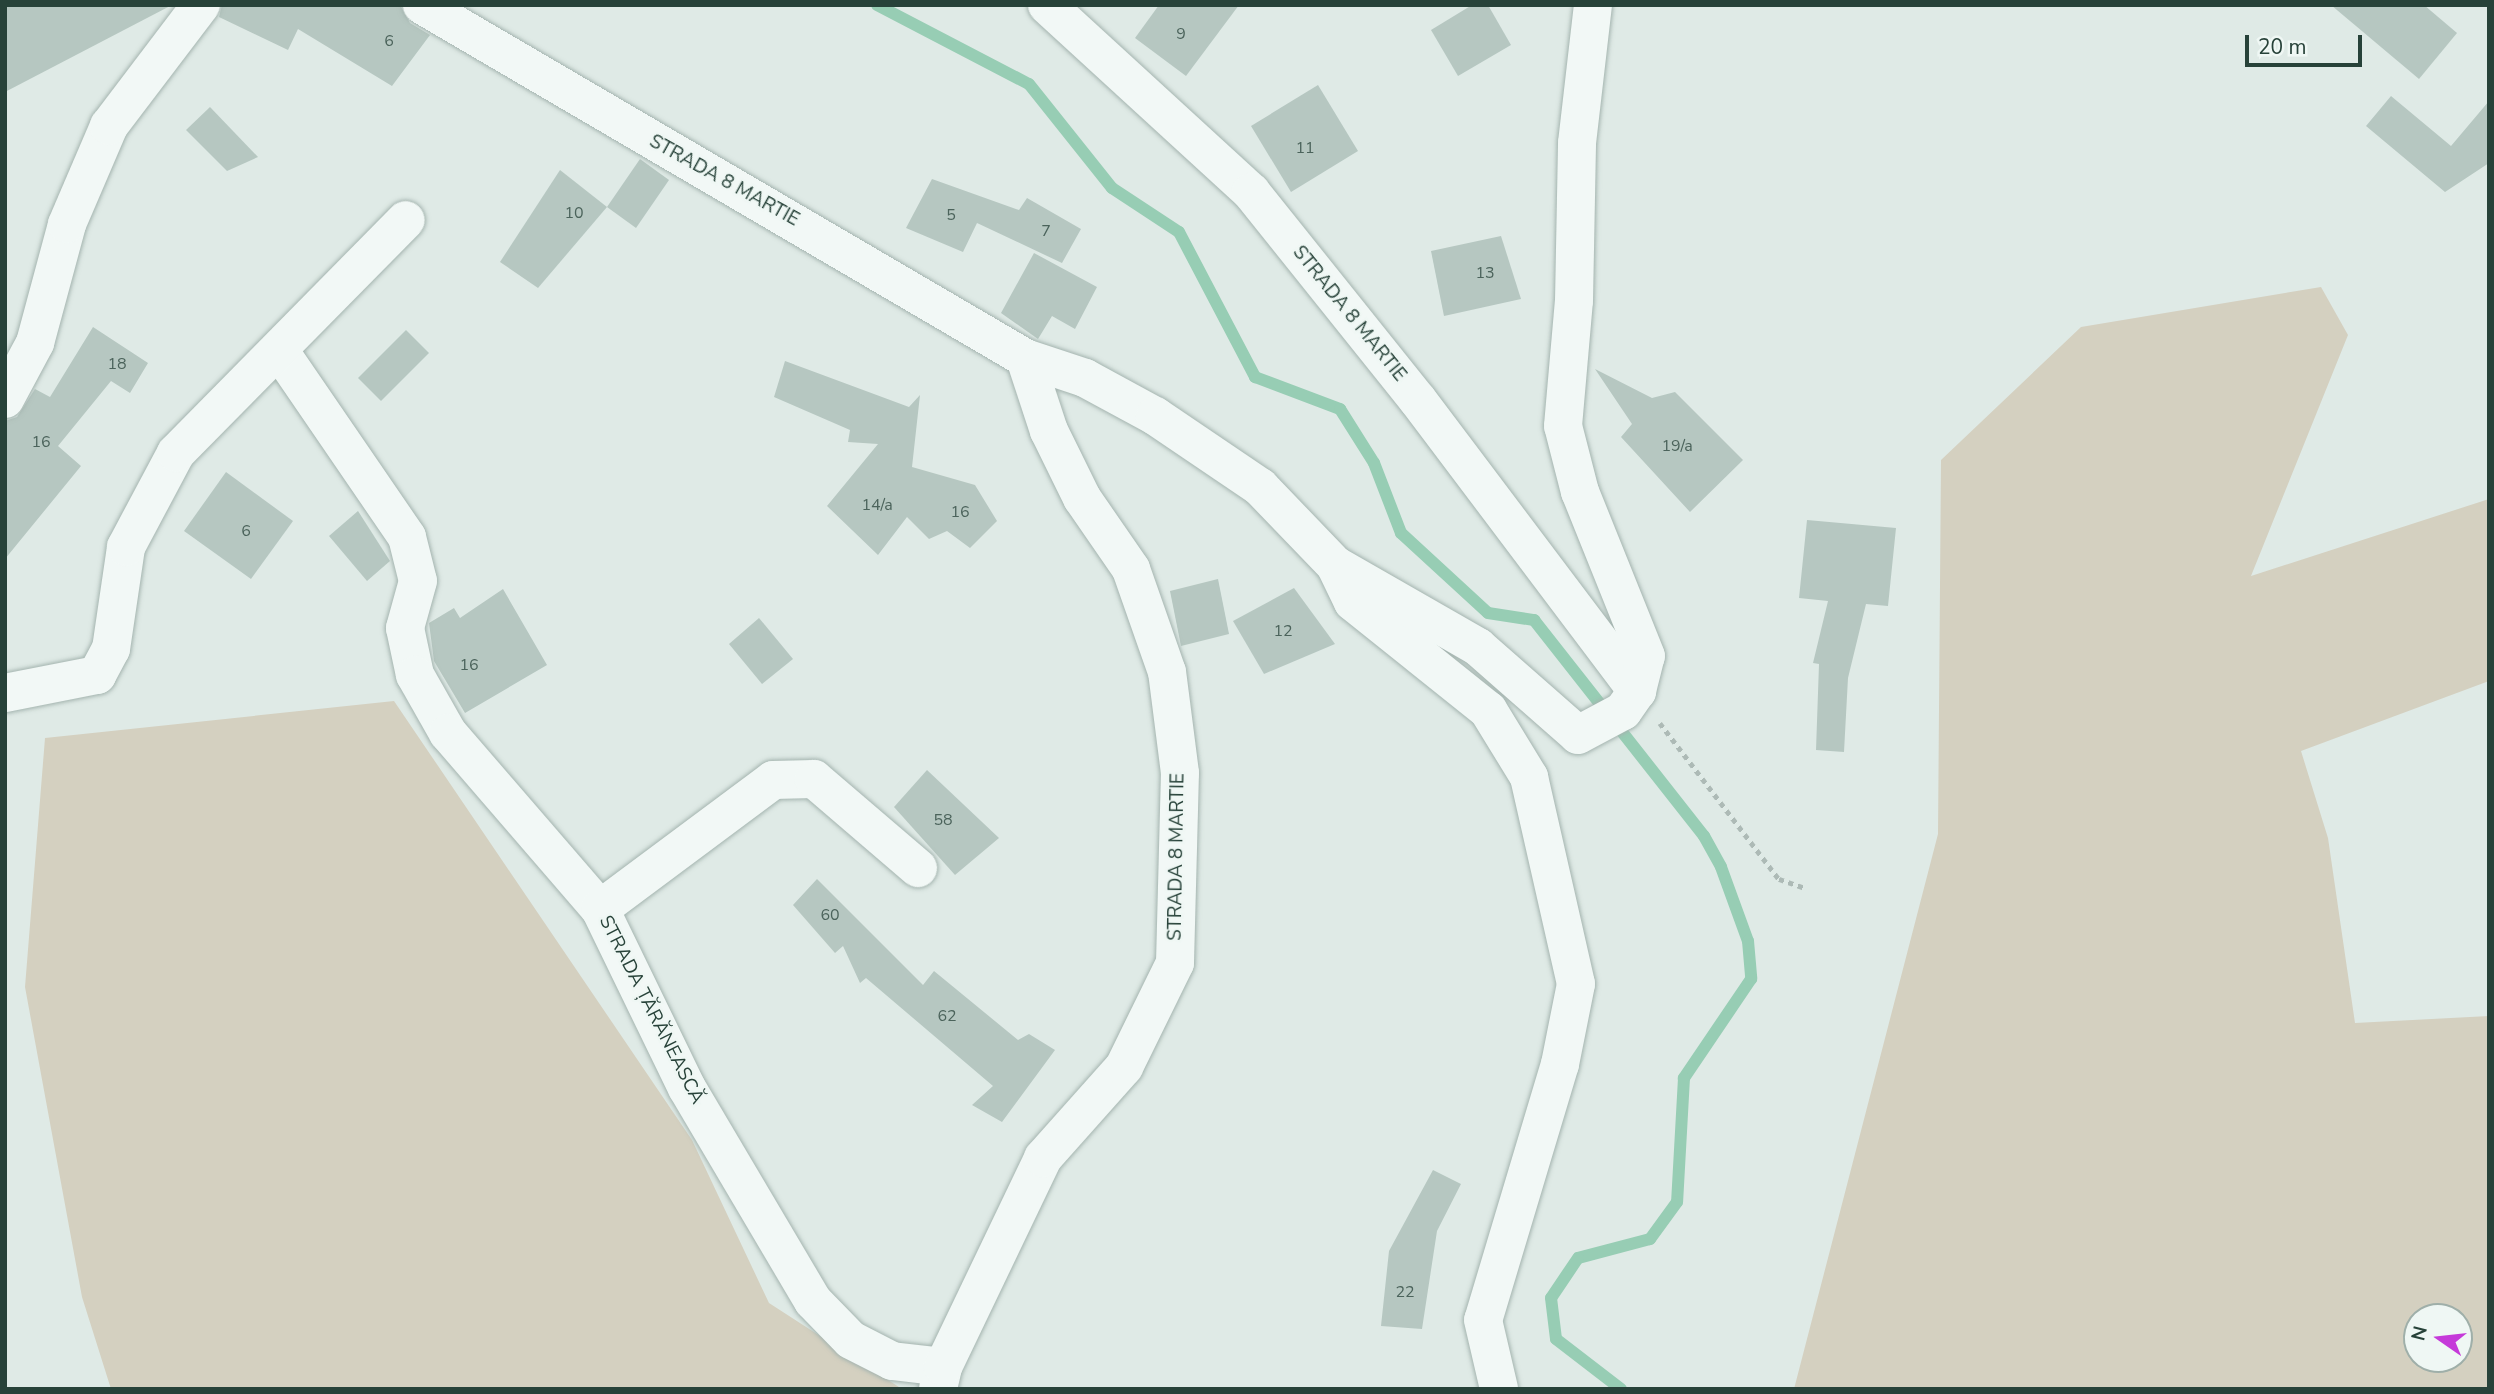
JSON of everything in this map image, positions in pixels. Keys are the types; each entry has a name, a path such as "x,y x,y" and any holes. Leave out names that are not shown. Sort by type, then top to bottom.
{"street":[{"path":"5,399 35,343 67,224 109,126 201,5"},
{"name":"STRADA 8 MARTIE","path":"422,5 1025,358 1085,378 1166,423 1260,487 1335,565 1478,647 1578,735 1619,711 1417,399 1251,192 1047,5"},
{"path":"1591,15 1563,426 1580,492 1646,656 1619,711"},
{"path":"5,693 97,675 111,649 126,547 176,453 281,353 406,220"},
{"path":"281,353 407,537 418,581 405,628 415,675 448,733 600,909"},
{"name":"STRADA 8 MARTIE","path":"941,1378 1042,1158 1124,1067 1175,963 1180,773 1167,672 1131,569 1082,498 1049,431 1025,358"},
{"name":"STRADA 8 MARTIE","path":"1335,565 1353,602 1488,710 1529,777 1556,880 1576,984 1560,1064 1483,1320 1499,1389"},
{"name":"STRADA ȚĂRĂNEASCĂ","path":"918,868 814,779 773,779 600,909 687,1088 813,1301 851,1340 892,1362 941,1378"}],"path":[{"path":"1619,711 1779,879 1804,888"}],"shaded area":[{"path":"2321,287 2348,335 2251,576 2489,499 2489,681 2301,751 2328,838 2355,1023 2489,1016 2489,1389 1794,1389 1938,834 1941,460 2081,327"},
{"path":"394,701 692,1140 769,1303 902,1389 111,1389 82,1297 25,987 45,738"}],"building":[{"path":"5,5 172,5 5,92"},
{"path":"222,5 400,5 410,23 430,35 392,86 298,29 288,50 219,17"},
{"path":"1159,5 1239,5 1186,76 1135,38"},
{"path":"1472,5 1488,5 1511,45 1458,76 1431,30"},
{"path":"2331,5 2424,5 2457,33 2419,79"},
{"path":"1318,85 1358,151 1291,192 1251,126"},
{"path":"2391,96 2451,146 2489,101 2489,163 2445,192 2366,126"},
{"path":"210,107 258,157 227,171 186,130"},
{"path":"640,159 669,180 636,228 607,207"},
{"path":"560,170 607,207 538,288 500,262"},
{"path":"932,179 1019,210 1027,198 1081,229 1062,263 977,223 963,252 906,228"},
{"path":"1501,236 1521,299 1444,316 1431,251"},
{"path":"1034,253 1097,287 1075,329 1052,316 1038,339 1001,313"},
{"path":"93,327 148,363 130,393 111,381 58,446 81,466 5,559 5,421 17,417 35,389 50,397"},
{"path":"406,330 429,353 381,401 358,378"},
{"path":"785,361 909,407 920,395 912,467 975,485 997,521 970,548 947,531 929,539 907,517 878,555 827,506 878,444 848,442 850,430 774,397"},
{"path":"1595,369 1652,398 1675,392 1743,460 1690,512 1621,437 1632,424"},
{"path":"226,472 293,521 251,579 184,531"},
{"path":"358,511 390,561 367,581 329,536"},
{"path":"1807,520 1896,528 1888,606 1866,604 1848,678 1844,752 1816,750 1819,664 1813,663 1828,601 1799,598"},
{"path":"1218,579 1229,634 1181,646 1170,591"},
{"path":"1294,588 1335,644 1264,674 1233,621"},
{"path":"503,589 547,665 465,713 434,661 429,623 454,608 460,618"},
{"path":"759,618 793,659 762,684 729,644"},
{"path":"927,770 999,838 955,875 894,807"},
{"path":"817,879 923,985 934,971 1018,1040 1029,1034 1055,1050 1002,1122 972,1105 993,1086 866,978 860,983 843,946 835,953 793,905"},
{"path":"1433,1170 1461,1184 1437,1231 1422,1329 1381,1326 1389,1251"}],"waterway":[{"path":"877,5 1029,84 1112,188 1179,232 1255,377 1340,409 1374,463 1401,533 1488,613 1534,620 1704,836 1721,867 1748,941 1751,979 1684,1078 1677,1202 1650,1239 1578,1258 1551,1298 1556,1339 1621,1389"}]}
